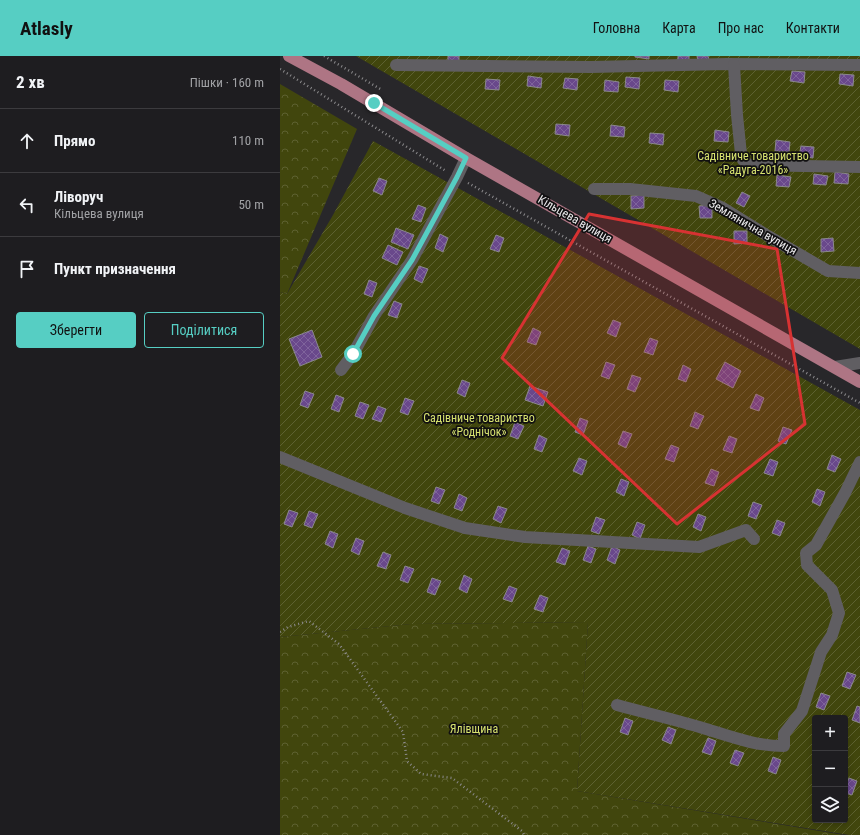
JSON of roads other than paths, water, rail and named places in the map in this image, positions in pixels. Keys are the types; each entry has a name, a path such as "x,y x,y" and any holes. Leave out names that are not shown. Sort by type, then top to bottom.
{"main road":[{"name":"Кільцева вулиця","path":"289,56 341,84 466,158 860,382"}],"street":[{"path":"734,65 741,154 743,160 749,165 860,168"},
{"path":"396,66 591,67 860,65"},
{"path":"341,370 353,354 374,316 412,260 466,158"},
{"name":"Землянична вулиця","path":"594,189 630,189 696,196 723,208 828,271 860,273"},
{"path":"835,367 860,363"},
{"path":"280,457 405,508 465,528 525,537 699,547 746,530 754,539"},
{"path":"617,706 705,729 747,742 769,746 784,746 784,734 802,711 821,652 832,634 839,613 832,590 806,566 806,553 816,545 845,493 860,462"}],"park label":[{"name":"Садівниче товариство «Радуга-2016»","path":"753,163"},
{"name":"Садівниче товариство «Роднічок»","path":"479,425"},
{"name":"Ялівщина","path":"474,729"}]}
